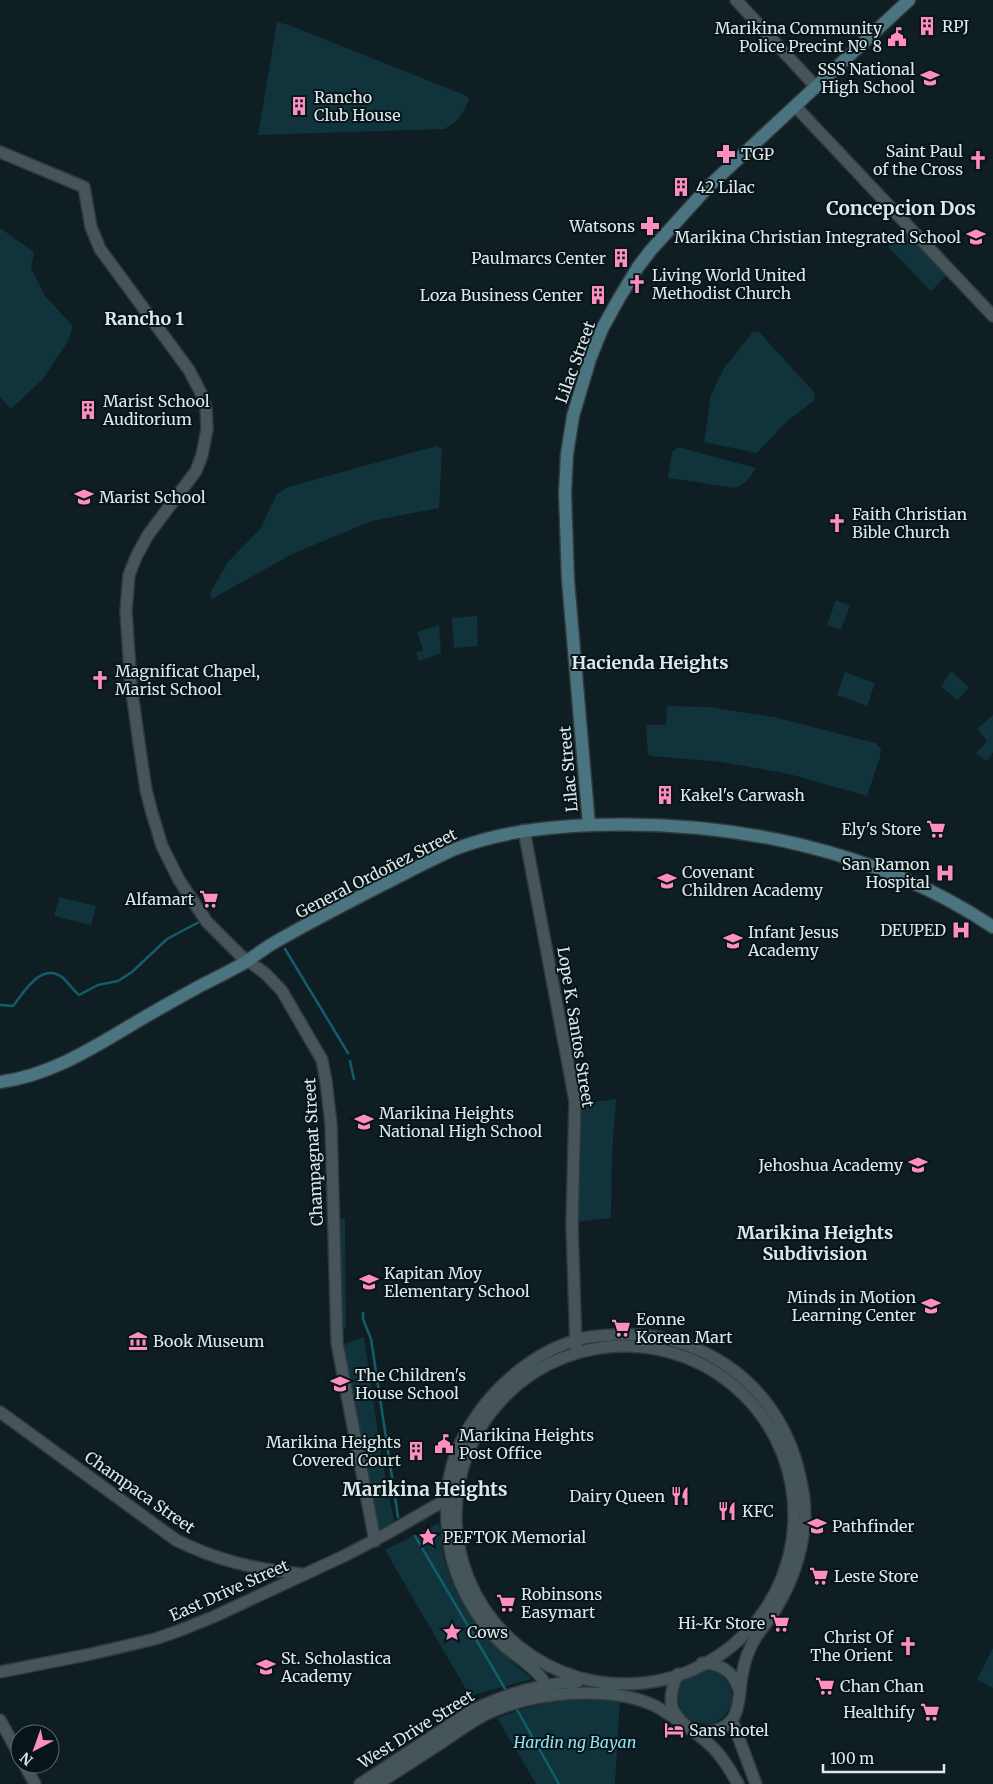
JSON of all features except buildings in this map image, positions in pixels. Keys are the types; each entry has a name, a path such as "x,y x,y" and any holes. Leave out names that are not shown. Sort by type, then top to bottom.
{"main road":[{"name":"Lilac Street","path":"589,825 568,580 565,493 574,414 590,359 602,329 646,257 709,186 908,0"},
{"name":"General Ordoñez Street","path":"0,1082 15,1080 52,1069 247,961 278,941 423,864 468,845 524,830 589,825 649,824 716,830 761,837 829,852 875,867 955,903 993,927"}],"street":[{"path":"736,0 816,87"},
{"path":"795,106 993,316"},
{"name":"Champagnat Street","path":"0,152 84,187 90,227 100,249 189,370 199,386 206,408 207,429 196,471 189,483 148,535 131,567 126,599 133,705 146,790 162,846 172,869 201,914 247,961 266,974 282,991 315,1047 324,1068 331,1124 337,1343 375,1540"},
{"name":"Lope K. Santos Street","path":"524,830 575,1101 572,1225 576,1345"},
{"path":"697,1733 718,1730 732,1720 736,1710 743,1668 748,1653 783,1597 792,1576 802,1541 805,1510 803,1488 788,1438 772,1410 758,1392 732,1369 705,1352 673,1341 640,1334 603,1336 541,1356 511,1376 483,1406 468,1426 453,1461 450,1474 452,1498 460,1551 471,1580 485,1607 503,1632 532,1657 554,1670 581,1682 603,1685 628,1685 678,1674 702,1663 730,1646 747,1630 763,1610 784,1572 791,1550 794,1512 788,1475 780,1451 765,1421 752,1403 730,1382 704,1365 677,1355 643,1348 576,1345 526,1379 498,1407 479,1432 462,1467 452,1498 450,1547 458,1576 466,1595 494,1636 542,1677 551,1690 615,1695 653,1705 697,1733 717,1752 738,1784"},
{"name":"Champaca Street","path":"0,1412 176,1540 225,1561 266,1570 304,1574"},
{"path":"468,1426 479,1432"},
{"name":"East Drive Street","path":"0,1672 155,1639 213,1617 375,1540 452,1498"},
{"path":"702,1663 719,1666 727,1670 733,1677 739,1690"},
{"path":"551,1690 554,1670"},
{"path":"678,1674 672,1687 670,1699 679,1721"},
{"path":"551,1690 581,1682"},
{"name":"West Drive Street","path":"360,1784 471,1711 551,1690"},
{"name":"West Drive Street","path":"377,1784 480,1717 510,1700"},
{"path":"0,1720 10,1738"},
{"path":"732,1720 756,1784"}],"green space":[{"path":"277,22 289,25 467,96 469,99 465,109 454,123 444,129 258,135"},
{"path":"0,228 34,252 31,268 45,296 73,326 68,341 43,379 11,409 0,397"},
{"path":"904,231 948,274 931,291 888,247"},
{"path":"753,332 759,332 814,392 815,400 787,421 757,453 704,442 711,395 724,368"},
{"path":"436,446 442,449 439,508 372,521 292,554 212,599 210,593 228,562 260,529 277,494 288,487"},
{"path":"678,447 756,468 747,480 735,488 669,478 672,452"},
{"path":"836,600 850,606 841,630 827,625"},
{"path":"477,616 478,646 454,648 452,618"},
{"path":"439,625 441,653 419,661 416,653 423,650 417,632"},
{"path":"951,671 969,687 958,700 941,687"},
{"path":"845,672 875,683 867,706 837,695"},
{"path":"667,706 709,707 774,717 875,743 881,749 880,757 867,796 789,774 721,762 651,756 648,754 646,725 666,725"},
{"path":"993,715 993,752 987,761 976,753 987,741 977,729"},
{"path":"59,897 96,906 91,925 54,916"},
{"path":"616,1099 612,1153 611,1218 574,1222 581,1104"},
{"path":"345,1218 346,1328 340,1328 338,1220"},
{"path":"364,1337 381,1454 395,1526 378,1532 341,1345"},
{"path":"439,1523 443,1553 450,1576 467,1610 490,1640 532,1679 470,1696 385,1550"},
{"path":"993,1649 993,1688 977,1680"},
{"path":"705,1670 715,1672 724,1678 730,1687 732,1697 730,1707 724,1716 715,1722 705,1724 695,1722 686,1716 680,1707 678,1697 680,1687 686,1678 695,1672"},
{"name":"Hardin ng Bayan","path":"589,1698 620,1701 615,1784 536,1784 497,1718 551,1702"}],"waterway":[{"path":"0,1005 13,1006 34,981 47,973 54,973 62,977 79,995 98,985 118,981 132,972 167,939 199,922"},
{"path":"285,949 348,1053"},
{"path":"350,1061 354,1079"},
{"path":"363,1313 363,1319 371,1339 398,1517"},
{"path":"415,1536 507,1692"},
{"path":"516,1708 559,1784"}],"place":[{"name":"RPJ","path":"927,26"},
{"name":"Marikina Community Police Precint № 8","path":"897,37"},
{"name":"SSS National High School","path":"930,78"},
{"name":"Rancho Club House","path":"299,106"},
{"name":"TGP","path":"726,154"},
{"name":"Saint Paul of the Cross","path":"978,160"},
{"name":"42 Lilac","path":"681,187"},
{"name":"Watsons","path":"650,226"},
{"name":"Marikina Christian Integrated School","path":"976,237"},
{"name":"Paulmarcs Center","path":"621,258"},
{"name":"Living World United Methodist Church","path":"637,284"},
{"name":"Loza Business Center","path":"598,295"},
{"name":"Marist School Auditorium","path":"88,410"},
{"name":"Marist School","path":"84,497"},
{"name":"Faith Christian Bible Church","path":"837,523"},
{"name":"Magnificat Chapel, Marist School","path":"100,680"},
{"name":"Kakel's Carwash","path":"665,795"},
{"name":"Ely's Store","path":"936,829"},
{"name":"San Ramon Hospital","path":"945,873"},
{"name":"Covenant Children Academy","path":"667,881"},
{"name":"Alfamart","path":"209,899"},
{"name":"DEUPED","path":"961,930"},
{"name":"Infant Jesus Academy","path":"733,941"},
{"name":"Marikina Heights National High School","path":"364,1122"},
{"name":"Jehoshua Academy","path":"918,1165"},
{"name":"Kapitan Moy Elementary School","path":"369,1282"},
{"name":"Minds in Motion Learning Center","path":"931,1306"},
{"name":"Eonne Korean Mart","path":"621,1328"},
{"name":"Book Museum","path":"138,1341"},
{"name":"The Children's House School","path":"340,1384"},
{"name":"Marikina Heights Post Office","path":"444,1444"},
{"name":"Marikina Heights Covered Court","path":"416,1451"},
{"name":"Dairy Queen","path":"680,1496"},
{"name":"KFC","path":"727,1511"},
{"name":"Pathfinder","path":"817,1526"},
{"name":"PEFTOK Memorial","path":"428,1537"},
{"name":"Leste Store","path":"819,1576"},
{"name":"Robinsons Easymart","path":"506,1603"},
{"name":"Hi~Kr Store","path":"780,1623"},
{"name":"Cows","path":"452,1632"},
{"name":"Christ Of The Orient","path":"908,1646"},
{"name":"St. Scholastica Academy","path":"266,1667"},
{"name":"Chan Chan","path":"825,1686"},
{"name":"Healthify","path":"930,1712"},
{"name":"Sans hotel","path":"674,1730"}],"district":[{"name":"Concepcion Dos","path":"901,208"},
{"name":"Rancho 1","path":"144,319"},
{"name":"Hacienda Heights","path":"650,663"},
{"name":"Marikina Heights Subdivision","path":"815,1243"},
{"name":"Marikina Heights","path":"425,1489"}]}
